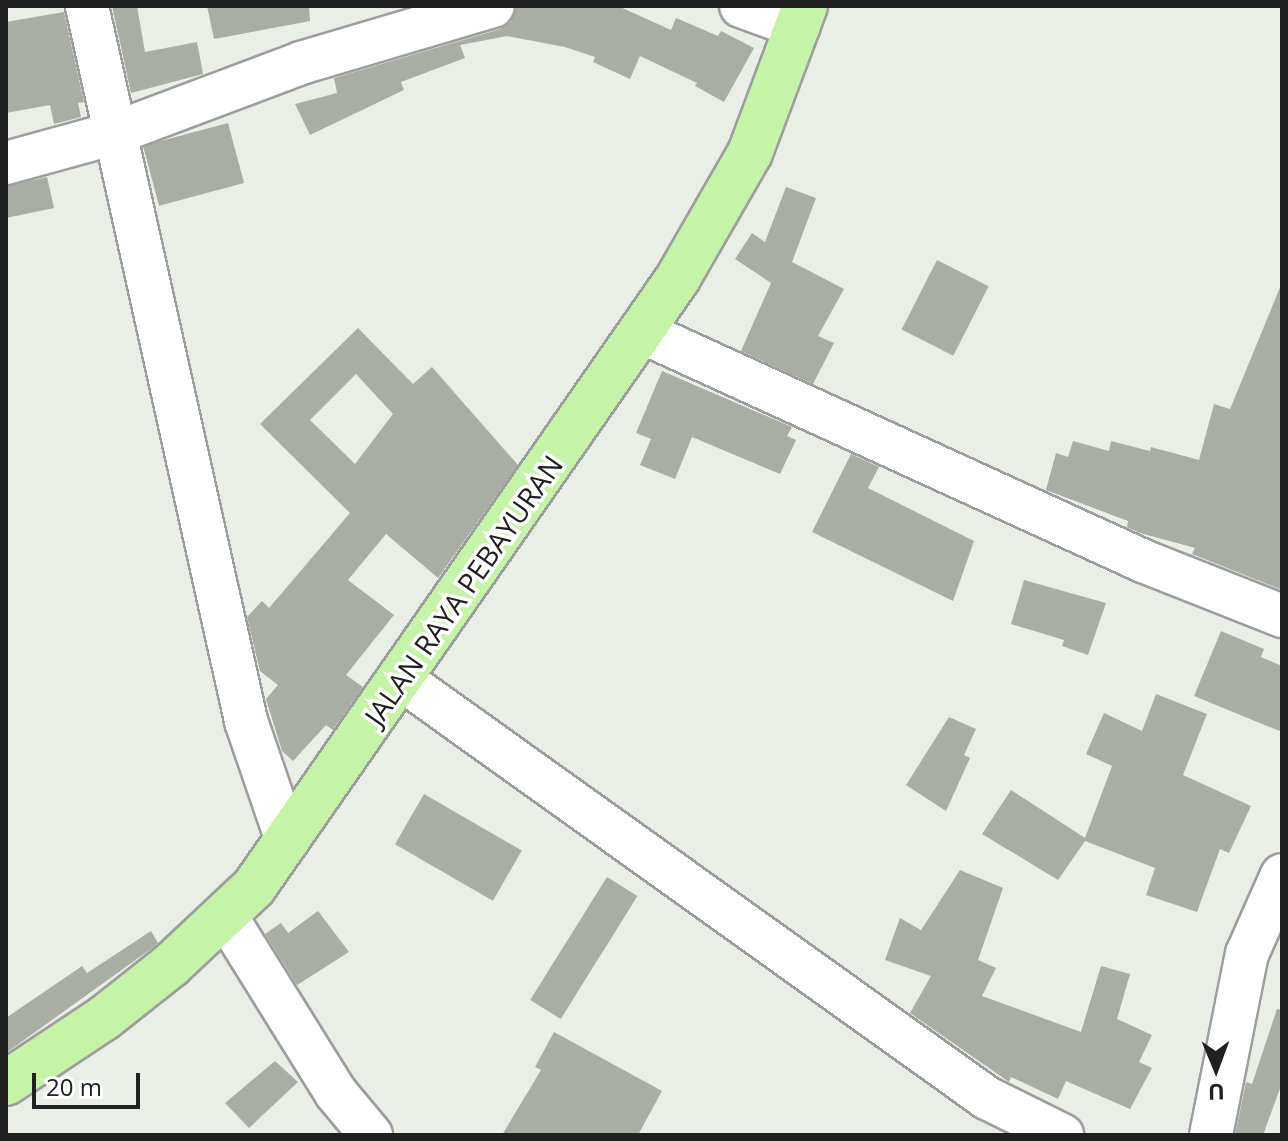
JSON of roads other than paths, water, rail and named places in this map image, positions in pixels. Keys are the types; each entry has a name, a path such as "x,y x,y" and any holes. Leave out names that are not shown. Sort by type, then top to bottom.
{"main road":[{"name":"JALAN RAYA PEBAYURAN","path":"6,1083 104,1018 227,918 287,841 642,332 750,153 802,16"}],"street":[{"path":"87,6 246,721 287,841"},
{"path":"6,163 115,133 301,63 493,6"},
{"path":"741,6 802,16"},
{"path":"642,332 1129,555 1282,616"},
{"path":"401,679 987,1098 1062,1135"},
{"path":"1211,1135 1247,954 1282,875"},
{"path":"227,918 336,1093 371,1135"}]}
